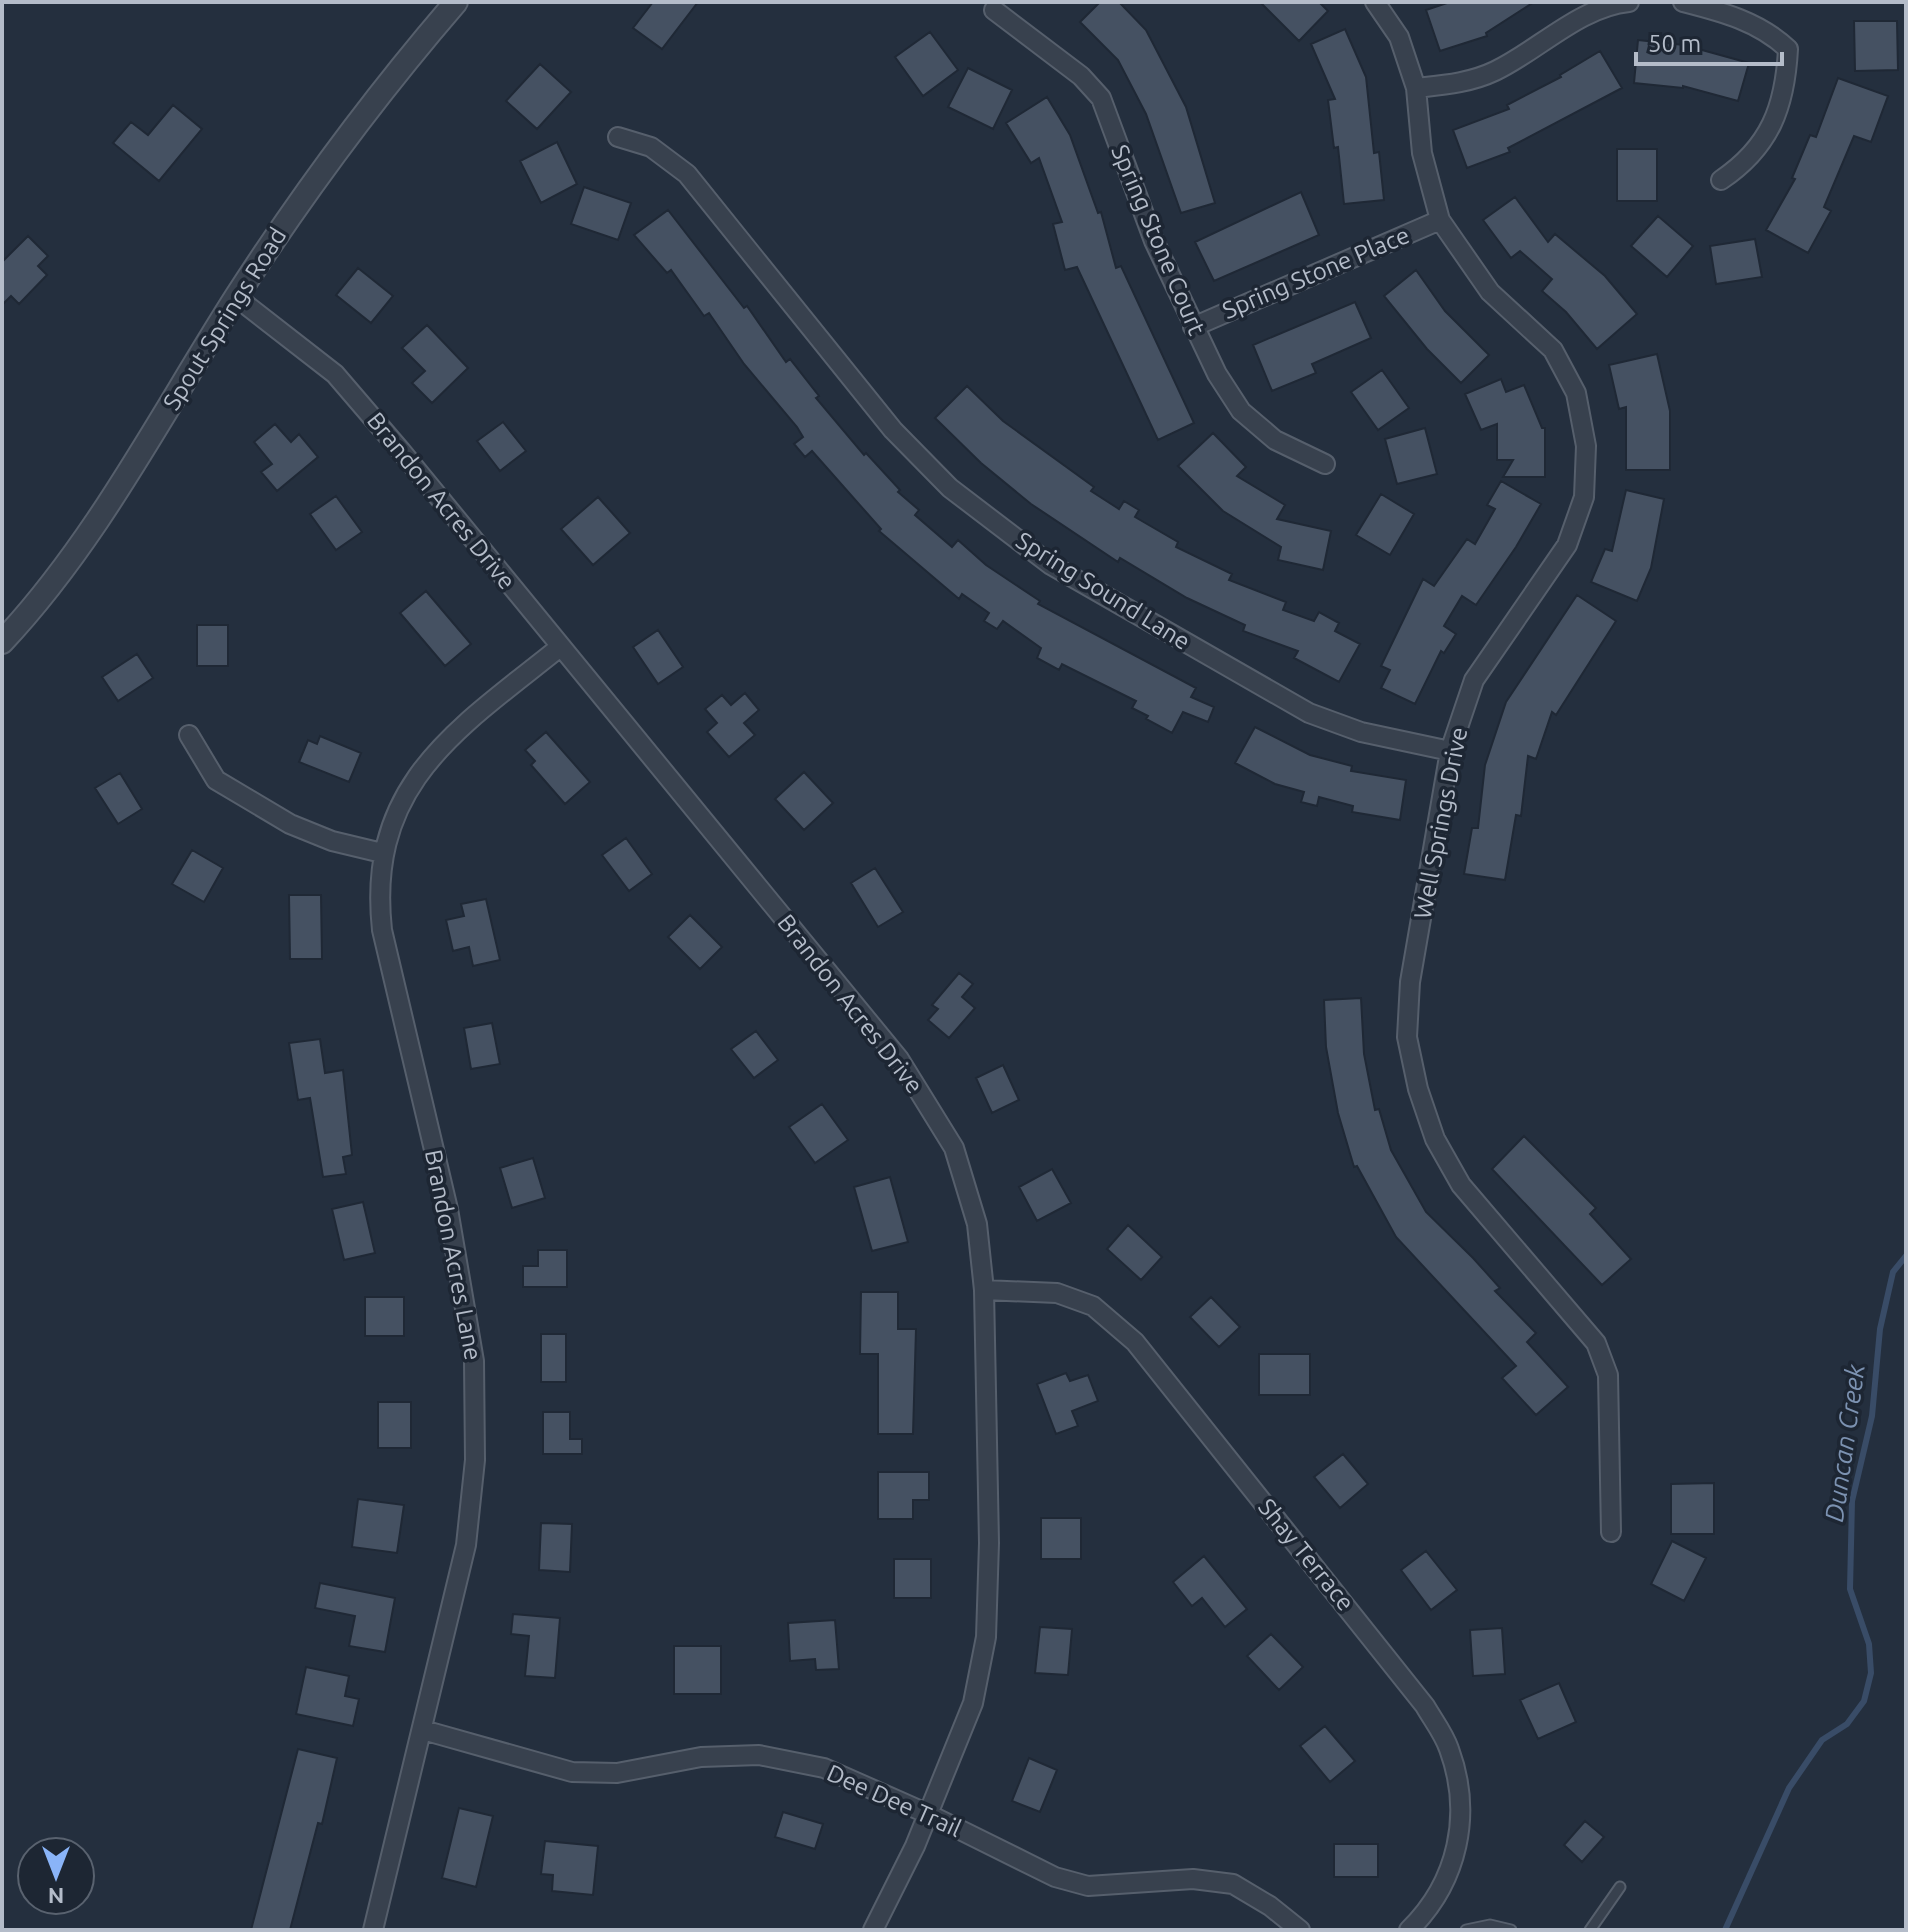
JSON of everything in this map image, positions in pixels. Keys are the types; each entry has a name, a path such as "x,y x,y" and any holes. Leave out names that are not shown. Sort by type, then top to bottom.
{"street":[{"name":"Spout Springs Road","path":"2,642 63,566 141,453 236,297 331,155 456,2"},
{"name":"Well Springs Drive","path":"1375,2 1399,37 1416,88 1422,153 1440,220 1490,292 1553,350 1576,393 1586,446 1584,497 1567,545 1474,680 1450,751 1410,982 1410,1050 1435,1139 1461,1185 1596,1343 1608,1375 1611,1532"},
{"path":"1416,88 1460,83 1495,71 1584,16 1629,2"},
{"path":"1683,2 1727,13 1770,32 1788,49 1786,84 1766,139 1743,165 1721,180"},
{"name":"Spring Stone Court","path":"994,10 1081,76 1101,98 1154,241 1217,374 1241,411 1275,440 1325,464"},
{"name":"Spring Sound Lane","path":"618,137 651,147 687,174 893,430 950,488 1051,565 1309,713 1361,732 1450,751"},
{"name":"Spring Stone Place","path":"1193,327 1440,220"},
{"name":"Brandon Acres Drive","path":"236,297 335,374 899,1059 954,1148 977,1224 984,1290 989,1543 986,1637 973,1703 928,1814 873,1930"},
{"name":"Brandon Acres Lane","path":"373,1930 466,1545 475,1460 474,1361 448,1209 382,930 378,888 382,853 396,810 421,771 453,733 560,647"},
{"path":"189,735 216,780 290,824 332,841 382,853"},
{"name":"Shay Terrace","path":"984,1290 1057,1293 1093,1306 1135,1342 1425,1706 1449,1748 1461,1794 1460,1835 1447,1880 1422,1917 1409,1930"},
{"name":"Dee Dee Trail","path":"423,1730 572,1772 617,1773 701,1757 759,1755 824,1768 928,1814 1055,1877 1088,1886 1193,1879 1233,1884 1270,1906 1300,1930"}],"lane":[{"path":"1590,1930 1620,1887"},
{"path":"1466,1930 1490,1925 1511,1930"}],"building":[{"path":"653,2 698,2 662,49 633,28"},
{"path":"1100,2 1119,2 1146,30 1186,107 1215,203 1181,213 1146,114 1118,60 1080,22"},
{"path":"1260,2 1319,2 1328,11 1299,41"},
{"path":"1450,2 1534,2 1486,33 1487,36 1440,51 1426,10"},
{"path":"1854,21 1897,21 1898,70 1855,71"},
{"path":"1345,29 1366,77 1374,153 1379,152 1384,200 1344,204 1338,147 1334,148 1328,100 1335,99 1311,44"},
{"path":"930,32 958,70 923,96 895,57"},
{"path":"1638,40 1684,45 1749,63 1738,101 1683,86 1634,83"},
{"path":"1600,51 1622,88 1508,148 1510,152 1467,168 1453,130 1509,109 1507,105 1561,77"},
{"path":"540,64 571,92 537,129 506,101"},
{"path":"968,68 1012,90 993,129 948,107"},
{"path":"1838,78 1888,96 1871,142 1854,136 1824,207 1831,211 1808,253 1766,230 1795,179 1792,178 1810,135 1816,137"},
{"path":"1047,97 1070,135 1098,213 1101,212 1116,268 1121,266 1194,423 1158,440 1077,267 1065,270 1053,224 1062,222 1039,158 1031,163 1006,123"},
{"path":"173,105 202,129 159,181 113,143 131,122 148,135"},
{"path":"557,142 577,184 541,203 520,161"},
{"path":"1617,149 1657,149 1657,201 1617,201"},
{"path":"584,187 631,203 618,240 571,224"},
{"path":"1301,192 1319,235 1214,281 1195,242"},
{"path":"1515,197 1548,242 1555,234 1605,276 1637,314 1597,349 1566,312 1542,291 1552,279 1520,251 1511,258 1483,220"},
{"path":"668,210 744,308 747,306 786,362 790,359 819,396 816,398 864,455 866,453 900,490 898,492 919,510 915,515 952,547 958,540 986,565 1040,601 1038,604 1196,688 1191,697 1214,707 1208,722 1183,712 1172,733 1132,708 1136,701 1062,664 1059,670 1037,658 1041,648 1003,621 997,629 984,621 989,613 962,594 959,599 879,531 881,529 812,451 805,457 794,444 803,437 797,427 744,364 709,313 704,316 671,270 667,273 634,235"},
{"path":"1658,216 1693,246 1667,277 1631,246"},
{"path":"28,236 48,256 38,266 47,275 19,304 11,296 2,305 2,262"},
{"path":"1755,239 1762,277 1716,284 1710,246"},
{"path":"358,268 393,296 371,323 336,295"},
{"path":"1416,270 1445,311 1489,355 1461,383 1427,349 1384,296"},
{"path":"1355,302 1371,338 1312,364 1316,373 1272,391 1253,345"},
{"path":"427,325 468,368 432,403 412,383 425,371 402,348"},
{"path":"1657,354 1670,411 1670,470 1626,470 1626,407 1619,409 1609,365"},
{"path":"1382,370 1409,408 1378,430 1351,392"},
{"path":"1501,379 1506,392 1524,385 1542,428 1545,428 1545,477 1503,477 1513,460 1497,460 1497,424 1481,430 1465,394"},
{"path":"967,386 1003,421 1094,487 1091,491 1119,509 1124,501 1139,510 1135,517 1178,542 1176,547 1232,574 1229,580 1286,602 1283,610 1314,621 1319,612 1339,623 1335,631 1360,644 1339,682 1294,658 1298,651 1243,631 1245,625 1187,598 1120,558 1118,562 1031,504 981,463 935,418"},
{"path":"503,422 526,451 500,471 477,441"},
{"path":"275,424 291,442 299,434 318,457 277,491 261,472 272,464 254,442"},
{"path":"1425,428 1437,474 1397,484 1385,439"},
{"path":"1213,433 1246,467 1237,476 1285,505 1277,519 1331,531 1323,570 1278,560 1281,547 1223,511 1178,466"},
{"path":"1501,481 1541,504 1476,605 1462,596 1444,626 1456,634 1444,653 1441,651 1415,704 1381,688 1390,670 1381,666 1423,579 1434,586 1467,539 1475,544 1495,509 1487,505"},
{"path":"1626,490 1664,499 1651,568 1637,601 1591,582 1605,549 1612,551"},
{"path":"1381,494 1414,514 1390,555 1356,535"},
{"path":"336,496 362,532 336,550 310,514"},
{"path":"598,497 630,533 593,565 561,529"},
{"path":"426,591 471,644 445,666 400,613"},
{"path":"1577,595 1616,621 1556,715 1552,712 1536,759 1528,756 1521,816 1516,815 1505,880 1464,874 1472,828 1478,828 1485,765 1506,702"},
{"path":"197,625 228,625 228,666 197,666"},
{"path":"658,630 683,667 658,684 633,647"},
{"path":"137,654 153,678 118,701 102,677"},
{"path":"745,693 759,710 744,723 755,735 729,757 707,732 717,723 705,709 722,695 731,705"},
{"path":"1255,727 1310,755 1352,766 1351,771 1406,780 1400,820 1352,812 1353,806 1319,797 1317,806 1301,802 1304,792 1275,784 1235,763"},
{"path":"546,732 590,782 565,804 531,765 535,761 525,750"},
{"path":"320,736 361,753 349,782 299,762 308,740 317,744"},
{"path":"804,772 833,803 804,830 775,799"},
{"path":"120,773 142,809 118,824 95,788"},
{"path":"626,838 652,874 629,891 602,855"},
{"path":"192,850 223,868 204,902 172,884"},
{"path":"875,868 903,912 878,927 851,883"},
{"path":"289,895 321,895 322,959 290,959"},
{"path":"486,899 500,960 473,966 469,947 453,951 446,920 464,916 461,904"},
{"path":"690,915 722,947 700,969 668,937"},
{"path":"959,973 973,984 962,997 975,1008 949,1038 928,1020 938,1009 932,1005"},
{"path":"1361,998 1364,1054 1375,1110 1379,1109 1391,1150 1426,1212 1500,1288 1495,1291 1536,1333 1527,1342 1568,1387 1536,1415 1502,1378 1516,1366 1396,1237 1357,1166 1354,1167 1338,1113 1326,1047 1324,1000"},
{"path":"492,1023 500,1064 471,1069 464,1028"},
{"path":"756,1031 778,1060 754,1078 731,1049"},
{"path":"320,1039 325,1073 343,1070 352,1155 343,1157 346,1174 323,1177 310,1098 298,1100 289,1043"},
{"path":"1003,1065 1019,1100 992,1113 976,1078"},
{"path":"822,1104 848,1140 815,1163 789,1127"},
{"path":"1524,1136 1596,1208 1590,1214 1631,1259 1602,1285 1492,1169"},
{"path":"533,1158 545,1198 512,1208 500,1168"},
{"path":"1052,1169 1071,1203 1037,1221 1019,1187"},
{"path":"890,1177 908,1242 872,1251 854,1187"},
{"path":"363,1202 375,1253 344,1260 332,1209"},
{"path":"1128,1225 1162,1257 1141,1280 1107,1249"},
{"path":"538,1250 567,1250 567,1287 523,1287 523,1266 538,1266"},
{"path":"861,1292 898,1292 898,1329 916,1329 913,1434 878,1434 878,1354 860,1354"},
{"path":"365,1297 404,1297 404,1336 365,1336"},
{"path":"1211,1297 1240,1327 1219,1347 1190,1317"},
{"path":"541,1334 566,1334 566,1382 541,1382"},
{"path":"1259,1354 1310,1354 1310,1395 1259,1395"},
{"path":"1066,1373 1070,1381 1088,1375 1098,1401 1072,1411 1078,1426 1056,1434 1037,1384"},
{"path":"378,1402 411,1402 411,1448 378,1448"},
{"path":"543,1412 570,1412 570,1439 582,1439 582,1454 543,1454"},
{"path":"1343,1454 1368,1484 1340,1508 1314,1477"},
{"path":"878,1472 929,1472 929,1500 913,1500 913,1519 878,1519"},
{"path":"1714,1483 1714,1534 1671,1534 1671,1484"},
{"path":"358,1499 404,1505 397,1553 352,1547"},
{"path":"1041,1518 1081,1518 1081,1559 1041,1559"},
{"path":"541,1523 572,1524 570,1572 539,1570"},
{"path":"1672,1541 1706,1558 1684,1601 1651,1584"},
{"path":"1426,1551 1457,1590 1431,1610 1401,1570"},
{"path":"1204,1556 1247,1609 1225,1627 1202,1598 1192,1606 1173,1582"},
{"path":"894,1559 931,1559 931,1598 894,1598"},
{"path":"320,1583 395,1598 385,1652 349,1646 355,1616 315,1608"},
{"path":"513,1614 560,1618 555,1678 525,1676 529,1636 511,1634"},
{"path":"835,1620 839,1669 816,1670 815,1659 790,1661 788,1623"},
{"path":"1040,1627 1072,1629 1068,1675 1035,1673"},
{"path":"1502,1628 1505,1674 1473,1676 1470,1630"},
{"path":"1271,1634 1303,1667 1279,1690 1247,1656"},
{"path":"674,1646 721,1646 721,1694 674,1694"},
{"path":"306,1667 349,1676 345,1696 359,1699 353,1726 296,1714"},
{"path":"1559,1683 1576,1722 1538,1739 1520,1700"},
{"path":"1325,1726 1355,1761 1330,1782 1300,1746"},
{"path":"298,1749 337,1758 322,1824 318,1823 290,1930 251,1930"},
{"path":"1029,1758 1057,1770 1040,1812 1012,1801"},
{"path":"459,1808 493,1816 476,1887 442,1878"},
{"path":"783,1812 823,1824 815,1849 775,1837"},
{"path":"1585,1821 1604,1837 1582,1862 1564,1845"},
{"path":"545,1841 598,1846 593,1895 552,1891 553,1875 541,1874"},
{"path":"1334,1844 1378,1844 1378,1877 1334,1877"}],"waterway":[{"name":"Duncan Creek","path":"1725,1930 1789,1788 1822,1740 1847,1724 1864,1701 1871,1673 1869,1644 1850,1589 1852,1501 1872,1416 1880,1329 1893,1272 1906,1256"}]}
